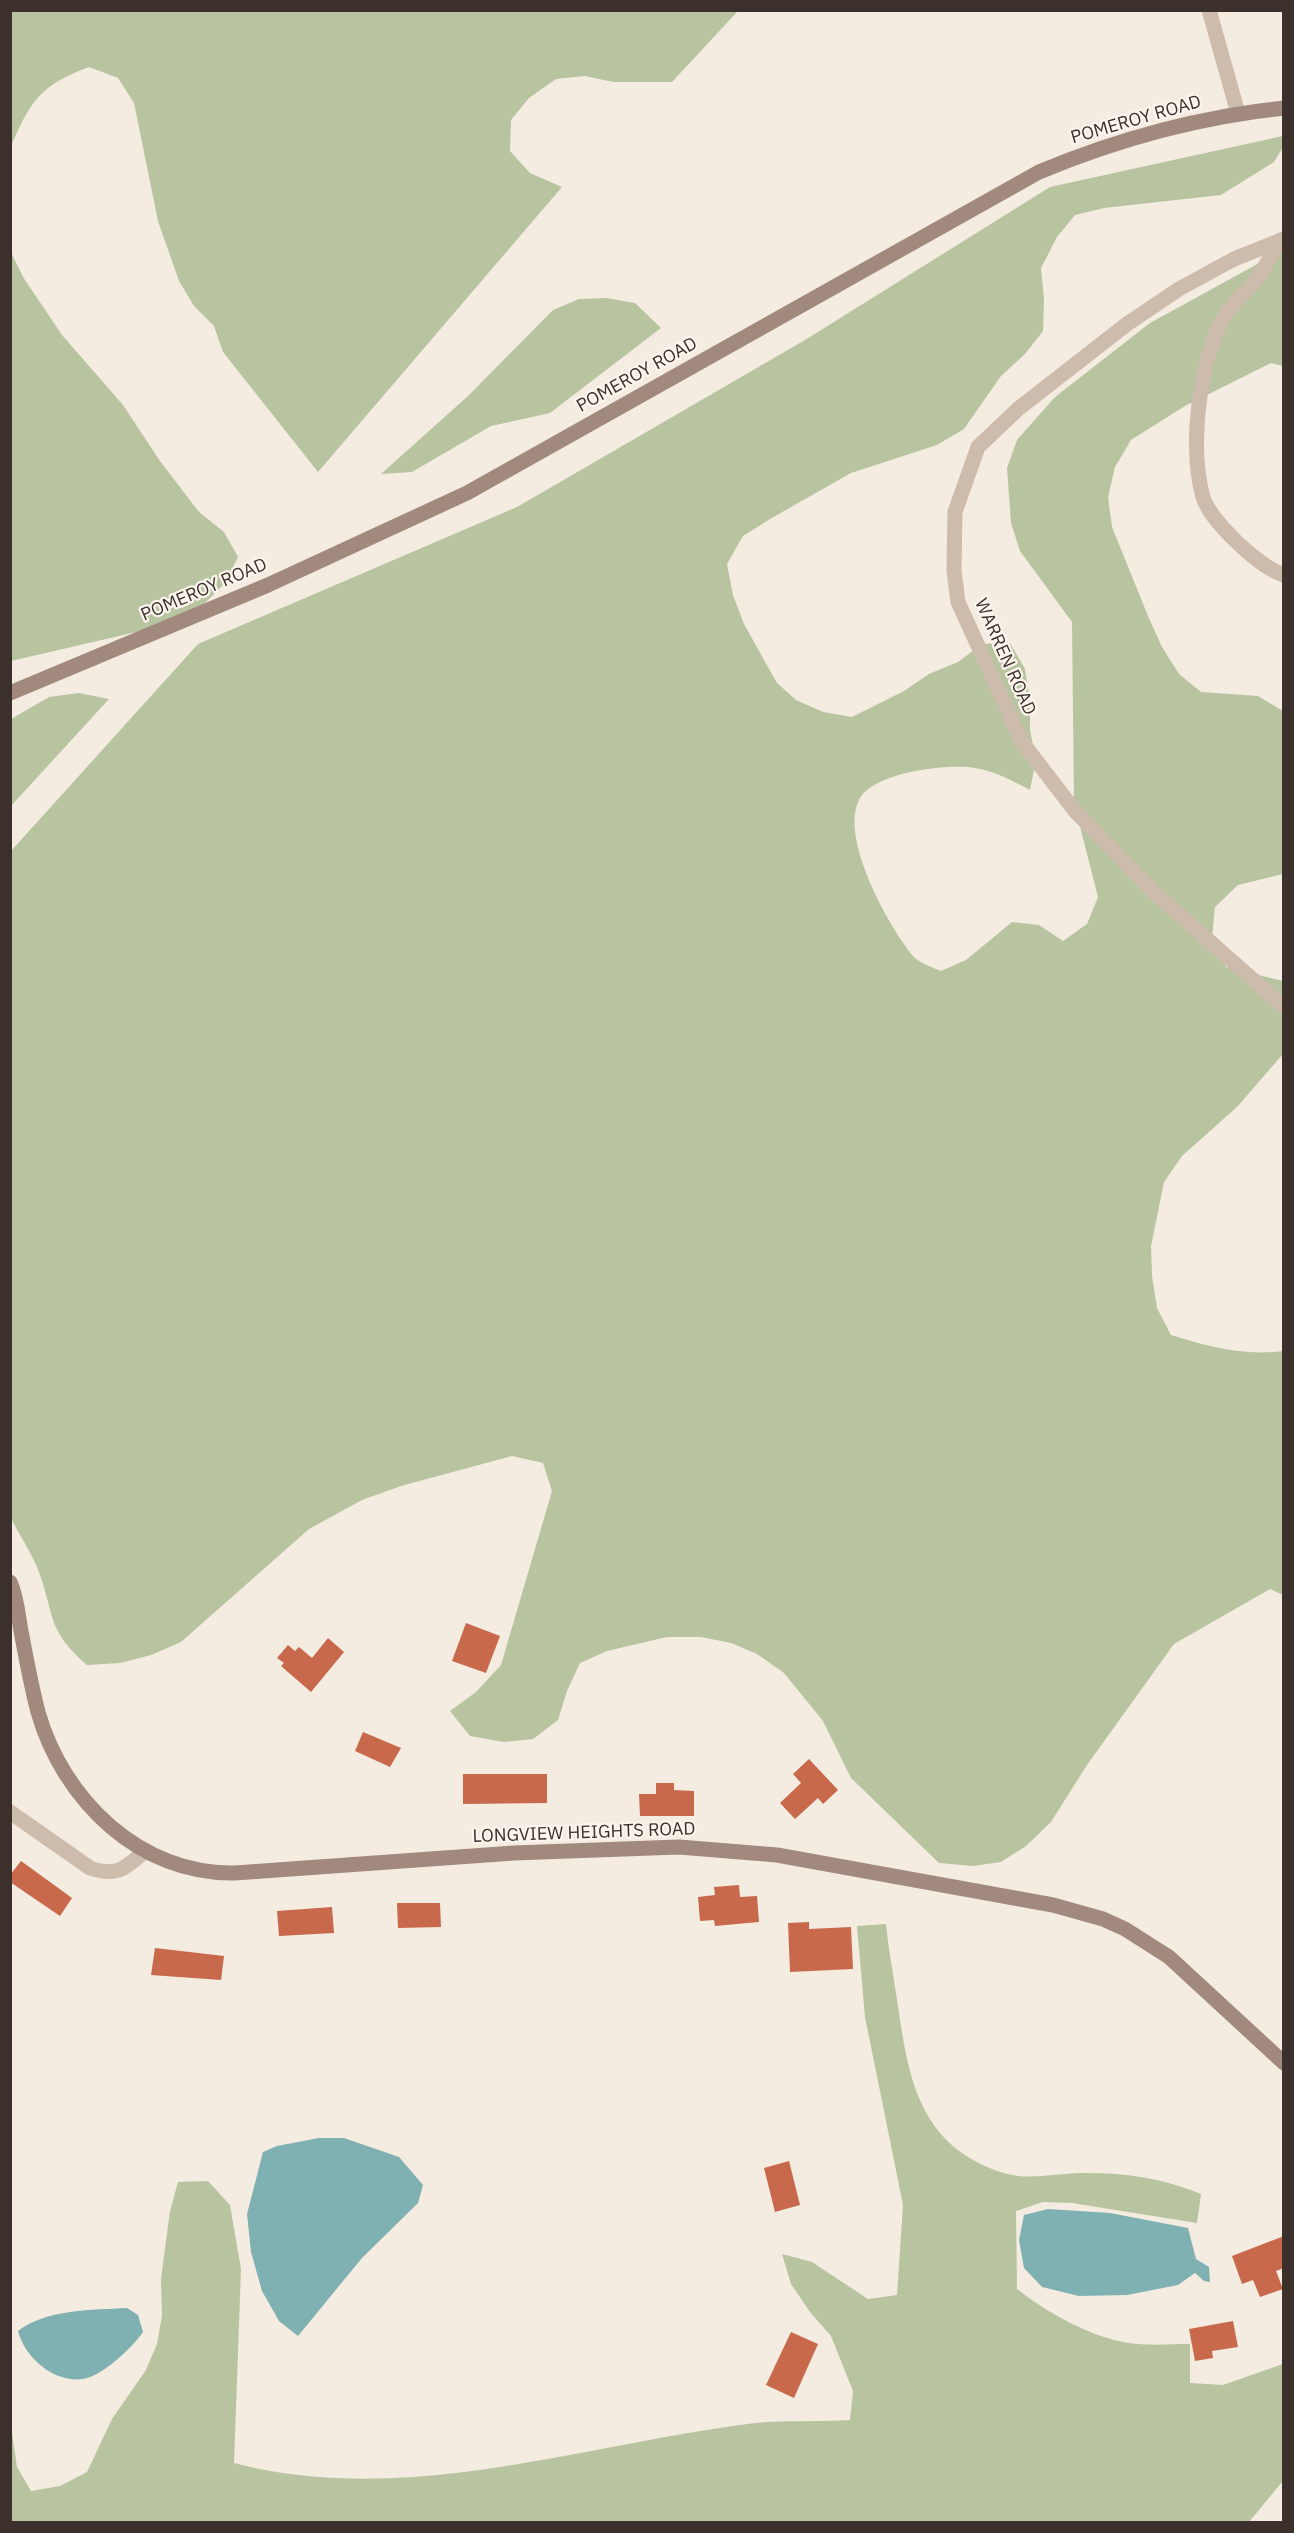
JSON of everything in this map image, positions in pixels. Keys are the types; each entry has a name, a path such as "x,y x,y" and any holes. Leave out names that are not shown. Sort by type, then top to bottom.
{"street":[{"path":"1209,10 1238,113"},
{"name":"POMEROY ROAD","path":"10,693 268,585 467,493 1039,172 1129,138 1238,113 1284,108"},
{"path":"1282,239 1257,279 1226,314 1202,377 1197,442 1204,499 1234,541 1275,572 1284,575"},
{"name":"WARREN ROAD","path":"1282,239 1234,259 1179,289 1127,324 1018,409 978,447 955,512 954,571 958,603 1022,742 1075,811 1156,894 1284,1006"},
{"name":"LONGVIEW HEIGHTS ROAD","path":"10,1582 39,1712 63,1770 93,1810 113,1830 144,1852 187,1868 222,1873 623,1848 726,1850 787,1857 1053,1905 1082,1912 1125,1929 1168,1957 1284,2063"},
{"path":"10,1812 90,1868 103,1872 112,1873 123,1869 144,1852"}],"green space":[{"path":"11,10 738,11 672,82 613,82 585,76 556,79 529,98 511,120 510,151 530,173 562,187 318,472 223,352 214,326 194,306 179,281 158,221 134,103 118,78 89,67 59,80 48,88 32,106 11,146"},
{"path":"1283,136 1283,147 1274,162 1221,195 1104,208 1075,215 1057,237 1041,268 1044,299 1043,331 1025,354 1001,376 964,429 937,445 851,473 770,519 743,536 727,564 733,595 744,624 777,683 796,700 823,712 852,717 904,691 929,674 958,662 982,644 1010,643 1025,669 1030,701 1030,730 1036,760 1030,790 982,769 948,767 913,771 868,789 860,798 855,814 855,834 869,880 879,902 903,942 913,956 922,963 941,971 966,960 1012,922 1039,925 1063,941 1087,924 1098,897 1074,803 1072,622 1020,551 1011,523 1007,468 1017,440 1055,397 1150,323 1283,250 1283,366 1271,363 1185,406 1131,440 1115,467 1108,497 1112,527 1162,647 1179,674 1201,692 1258,696 1283,711 1283,874 1238,885 1215,907 1212,938 1226,967 1283,981 1283,1054 1237,1107 1182,1156 1164,1182 1151,1246 1152,1276 1157,1308 1171,1335 1240,1351 1283,1351 1283,1595 1270,1589 1174,1644 1087,1765 1051,1822 1026,1846 1001,1862 973,1866 939,1863 851,1778 823,1721 784,1673 757,1654 731,1643 701,1637 667,1637 607,1651 580,1663 567,1691 558,1720 533,1739 504,1742 470,1736 450,1711 476,1692 501,1665 552,1491 543,1463 512,1456 401,1486 362,1500 309,1529 181,1642 151,1655 120,1663 87,1665 74,1653 58,1632 36,1565 11,1518 11,851 198,644 517,507 805,340 1050,187"},
{"path":"10,250 23,277 62,335 123,405 160,461 199,512 224,532 238,557 225,583 200,608 175,623 11,661"},
{"path":"606,298 635,303 661,328 550,413 491,426 412,472 381,474 468,396 553,310 579,299"},
{"path":"79,693 109,699 11,806 11,719 49,697"},
{"path":"886,1924 903,2037 914,2085 936,2128 953,2146 980,2164 1012,2175 1033,2177 1093,2173 1125,2175 1171,2183 1201,2194 1197,2223 1072,2203 1043,2202 1016,2211 1017,2289 1070,2323 1114,2340 1152,2345 1190,2344 1190,2383 1223,2385 1283,2364 1283,2481 1249,2522 11,2522 11,2426 17,2467 31,2491 60,2486 87,2472 112,2419 146,2370 157,2344 162,2316 161,2279 170,2211 178,2182 208,2181 230,2205 241,2269 234,2463 299,2475 364,2479 429,2476 495,2468 755,2423 850,2420 853,2391 831,2336 810,2312 791,2284 782,2254 812,2262 868,2299 897,2295 903,2205 865,2017 857,1926"}],"water":[{"path":"319,2138 344,2138 399,2157 423,2185 418,2203 362,2258 298,2336 279,2321 262,2291 251,2252 247,2214 263,2152 277,2146"},
{"path":"1048,2209 1110,2213 1188,2228 1196,2259 1209,2267 1210,2282 1204,2281 1195,2273 1178,2285 1127,2295 1079,2296 1042,2287 1024,2268 1019,2240 1024,2215"},
{"path":"127,2308 138,2315 143,2332 116,2360 99,2373 83,2379 62,2377 42,2367 27,2350 18,2331 42,2318 70,2312"}],"building":[{"path":"466,1623 500,1636 486,1673 452,1661"},
{"path":"328,1638 344,1652 311,1692 281,1666 284,1663 277,1658 288,1645 295,1651 299,1647 312,1658"},
{"path":"363,1732 401,1748 390,1767 355,1751"},
{"path":"809,1759 838,1790 823,1804 818,1798 795,1819 780,1803 801,1783 793,1774"},
{"path":"463,1774 547,1774 547,1803 463,1804"},
{"path":"656,1783 674,1783 674,1790 694,1791 694,1816 640,1816 639,1794 656,1794"},
{"path":"21,1861 72,1898 60,1916 10,1882 10,1875"},
{"path":"739,1885 740,1897 757,1896 759,1922 715,1926 714,1920 700,1921 698,1897 715,1895 714,1887"},
{"path":"397,1903 440,1903 441,1927 398,1928"},
{"path":"332,1907 334,1933 279,1936 277,1911"},
{"path":"809,1922 809,1929 851,1927 853,1969 790,1972 788,1923"},
{"path":"155,1948 224,1956 221,1980 151,1975"},
{"path":"789,2161 800,2205 775,2212 764,2168"},
{"path":"1284,2236 1284,2268 1276,2271 1283,2289 1260,2297 1253,2280 1242,2284 1232,2256"},
{"path":"1233,2321 1238,2347 1212,2351 1213,2358 1195,2361 1189,2329"},
{"path":"791,2332 818,2344 794,2398 766,2385"}]}
